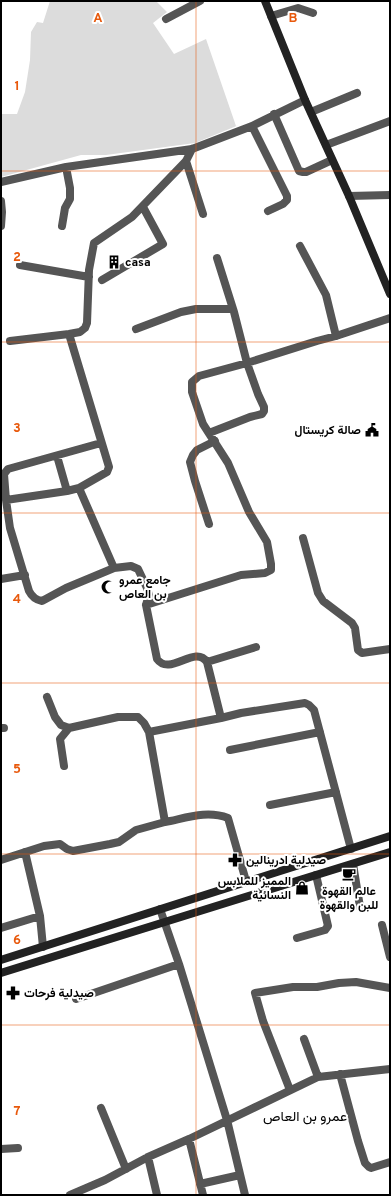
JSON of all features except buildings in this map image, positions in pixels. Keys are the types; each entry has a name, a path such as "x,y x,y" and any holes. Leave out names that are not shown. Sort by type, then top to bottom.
{"main road":[{"path":"265,1 311,112 349,196 390,294"},
{"path":"1,960 390,836"},
{"path":"376,841 381,855"},
{"path":"1,973 390,852"}],"street":[{"path":"166,19 200,1"},
{"path":"271,16 298,8 313,13"},
{"path":"311,112 357,93"},
{"path":"1,182 66,167 192,149 252,126 274,114 306,100"},
{"path":"274,114 299,171 306,172 332,160"},
{"path":"326,145 390,121"},
{"path":"252,126 287,196 287,200 283,204 268,211"},
{"path":"10,341 80,332 86,328 88,323 90,261 94,243 132,217 143,207 186,160 192,149"},
{"path":"186,160 203,214"},
{"path":"62,226 65,208 70,199 70,188 66,167"},
{"path":"349,196 390,195"},
{"path":"1,201 1,226"},
{"path":"102,280 163,244 143,207"},
{"path":"300,246 326,295 336,336"},
{"path":"209,433 250,417 262,414 264,411 264,407 247,363 233,309 217,258"},
{"path":"20,264 89,277"},
{"path":"136,329 181,312 196,309 233,309"},
{"path":"146,605 241,575 264,573 271,570 272,564 267,542 249,512 228,464 203,424 192,392 192,382 199,376 336,336 390,318"},
{"path":"6,500 79,488 106,472 109,467 68,334"},
{"path":"209,524 190,462 197,450 215,441"},
{"path":"101,443 8,469 4,474 10,528 30,594 42,601 66,588 114,568 131,566 138,568 149,595 146,605 156,654 160,662 168,665 195,656 201,656 207,662 220,718"},
{"path":"57,456 67,491"},
{"path":"79,488 114,568"},
{"path":"303,538 318,593 323,601 352,623 355,628 358,650 366,653 390,649"},
{"path":"1,579 25,575"},
{"path":"207,662 256,647"},
{"path":"47,697 55,717 61,725 69,728 118,717 138,717 144,722 148,732 165,822"},
{"path":"148,732 241,713 305,703 309,705 314,710 351,849"},
{"path":"64,766 60,739 69,728"},
{"path":"230,750 320,732"},
{"path":"270,805 336,792"},
{"path":"1,860 49,845 60,844 67,849 73,850 120,842 136,830 203,814 218,814 228,818 246,882"},
{"path":"25,852 40,916 43,947"},
{"path":"352,864 360,906"},
{"path":"297,938 325,930 328,926 316,875"},
{"path":"160,909 179,964 227,1120 245,1195"},
{"path":"1,928 40,916"},
{"path":"382,925 390,957"},
{"path":"76,999 179,964"},
{"path":"290,1090 263,1021 255,994 293,987 317,987 356,982 390,988"},
{"path":"304,1039 318,1077"},
{"path":"70,1195 105,1180 148,1157 318,1077 390,1069"},
{"path":"340,1074 365,1163 371,1168 390,1162"},
{"path":"101,1108 126,1169"},
{"path":"189,1139 203,1195"},
{"path":"1,1149 18,1148"},
{"path":"148,1157 157,1195"},
{"path":"200,1184 240,1175"}],"shaded area":[{"path":"50,1 156,1 167,12 153,23 174,54 206,39 236,126 239,125 195,143 106,155 81,155 1,177 1,114 17,114 25,92 30,60 31,32 37,22 43,23"}],"place":[{"name":"casa","path":"114,262"},
{"name":"صالة كريستال","path":"372,430"},
{"name":"جامع عمرو بن العاص","path":"108,587"},
{"name":"صيدلية ادرينالين","path":"235,860"},
{"name":"عالم القهوة للبن والقهوة","path":"349,874"},
{"name":"المميز للملابس النسائية","path":"302,888"},
{"name":"صيدلية فرحات","path":"13,993"}],"district":[{"name":"عمرو بن العاص","path":"305,1116"}]}
